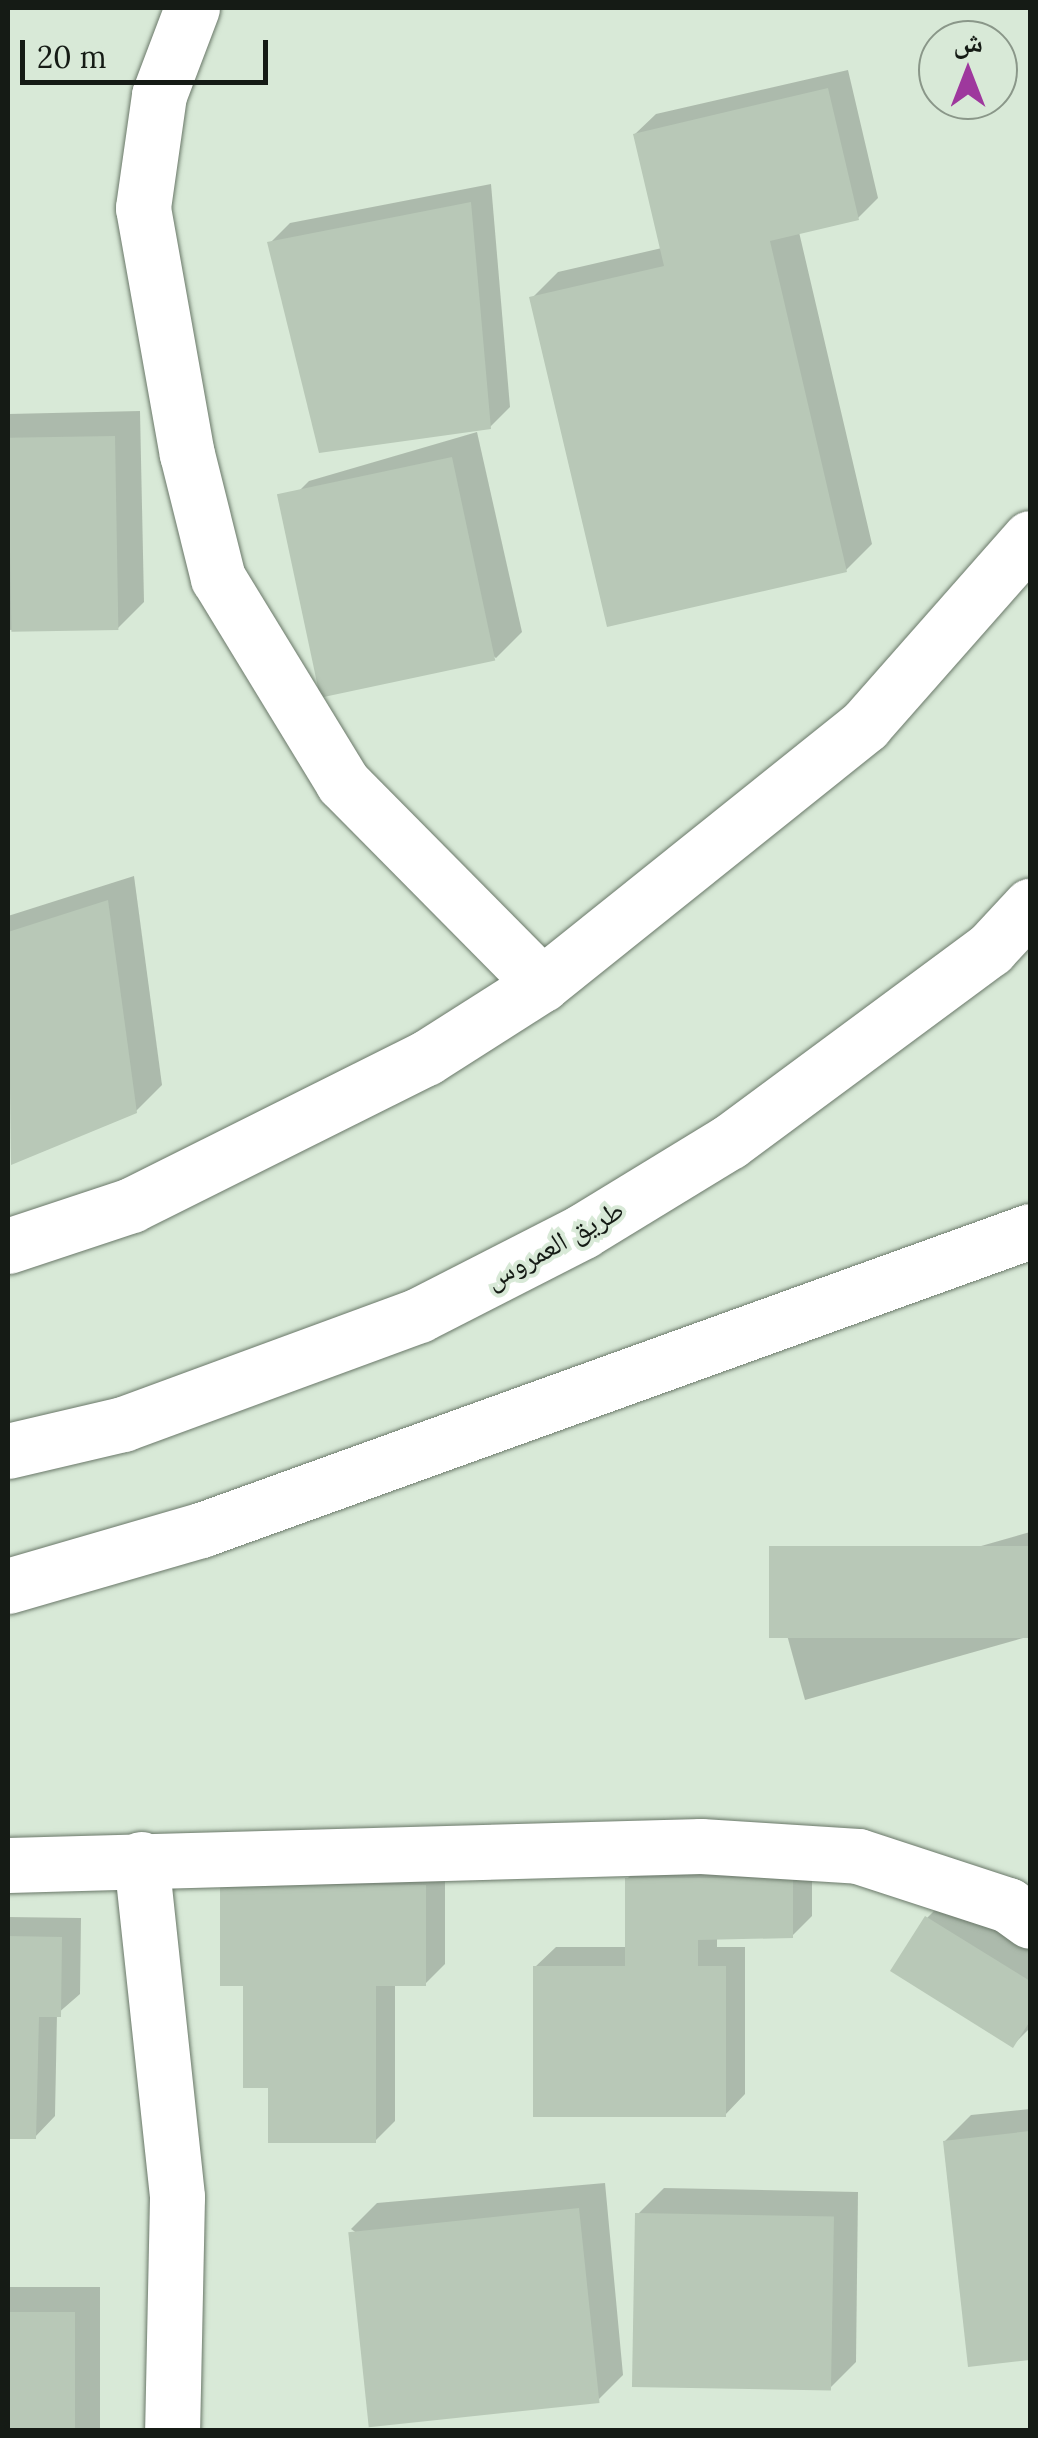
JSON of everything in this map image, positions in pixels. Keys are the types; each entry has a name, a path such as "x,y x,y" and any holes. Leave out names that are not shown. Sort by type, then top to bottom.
{"street":[{"path":"192,8 159,95 143,208 187,454 218,578 343,783 542,984"},
{"path":"8,1246 132,1205 426,1058 542,984 865,725 1030,538"},
{"name":"طريق العمروس","path":"8,1450 123,1424 419,1315 583,1231 729,1142 990,949 1030,906"},
{"path":"8,1586 201,1530 1030,1231"},
{"path":"8,1866 141,1858 701,1846 858,1856 1008,1905 1030,1921"},
{"path":"141,1858 177,2197 172,2430"}],"building":[{"path":"828,88 859,220 770,241 847,572 607,627 529,297 664,266 633,134"},
{"path":"471,202 491,429 319,453 267,242"},
{"path":"115,436 118,630 11,632 8,438"},
{"path":"452,457 495,660 320,698 277,494"},
{"path":"108,900 137,1113 11,1165 8,932"},
{"path":"769,1546 1030,1546 1030,1638 769,1638"},
{"path":"625,1878 793,1878 793,1938 698,1940 698,1966 726,1966 726,2117 533,2117 533,1966 625,1966"},
{"path":"220,1885 426,1885 426,1986 376,1986 376,2143 268,2143 268,2088 243,2088 243,1986 220,1986"},
{"path":"925,1916 1030,1981 1030,2021 1013,2048 890,1971"},
{"path":"8,1936 62,1937 61,2017 39,2017 36,2139 8,2139"},
{"path":"1030,2131 1030,2360 968,2367 943,2141"},
{"path":"579,2208 599,2403 369,2427 348,2232"},
{"path":"635,2213 834,2216 831,2390 632,2387"},
{"path":"8,2312 75,2312 75,2430 8,2430"}]}
